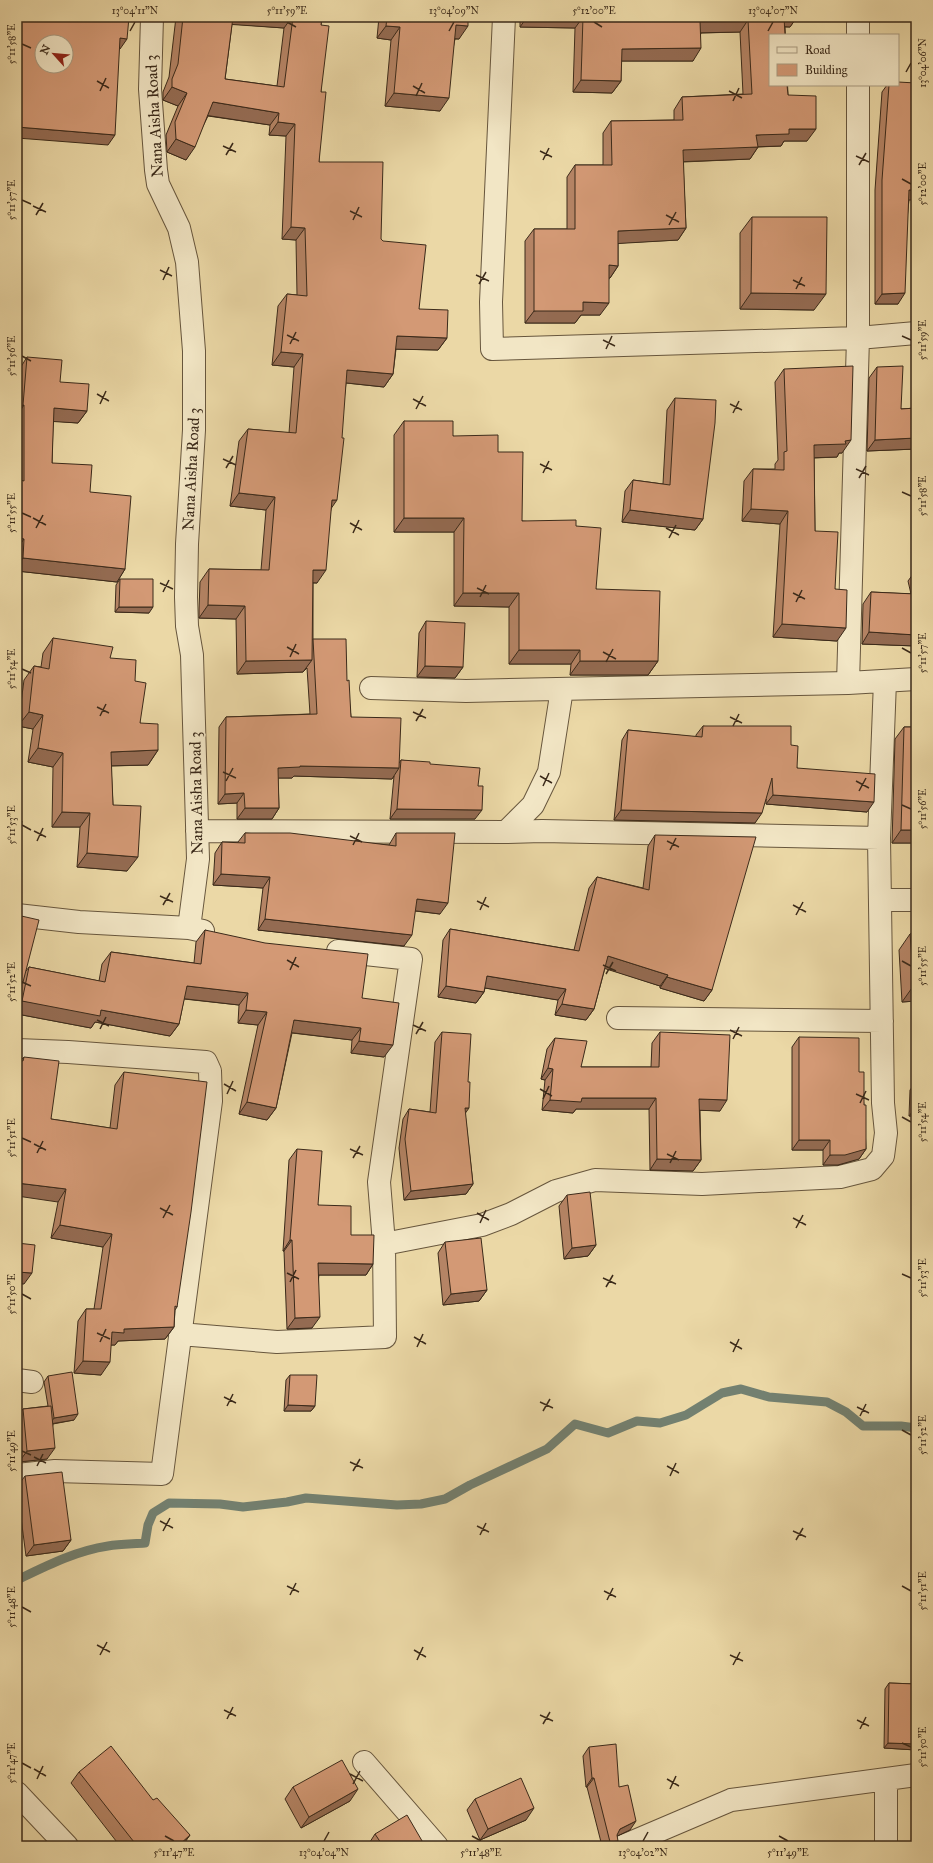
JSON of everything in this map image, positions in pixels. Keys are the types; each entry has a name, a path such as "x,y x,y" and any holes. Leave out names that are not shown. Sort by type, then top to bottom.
{"street":[{"name":"Nana Aisha Road 3","path":"152,17 150,89 156,170 158,184 181,234 189,282 194,351 194,430 187,544 186,597 187,626 192,655 198,859 189,928"},
{"path":"504,17 491,302 492,349 858,338 916,333"},
{"path":"858,17 858,34"},
{"path":"848,683 858,338 858,86"},
{"path":"371,688 466,691 848,683 916,679"},
{"path":"384,1244 482,1225 511,1214 556,1191 595,1180 702,1184 840,1177 872,1169 883,1156 886,1133 883,1103 879,838 885,681"},
{"path":"506,832 533,804 549,772 562,689"},
{"path":"197,831 542,831 879,838"},
{"path":"880,900 916,900"},
{"path":"17,915 79,922 189,928 220,934"},
{"path":"180,1334 277,1342 385,1337 384,1244 379,1182 411,959 319,949"},
{"path":"618,1018 882,1021"},
{"path":"17,1050 92,1053 206,1062 210,1071 211,1101 162,1474 55,1471 17,1475"},
{"path":"364,1762 437,1846"},
{"path":"623,1846 731,1800 916,1775"},
{"path":"886,1780 886,1846"},
{"path":"17,1794 67,1846"}],"building":[{"path":"17,17 129,17 127,39 120,38 115,135 17,127"},
{"path":"183,17 233,17 225,79 284,87 293,17 322,17 321,25 329,26 321,92 326,92 319,162 383,162 381,239 383,241 426,245 419,309 448,310 447,338 397,336 393,374 347,370 342,438 344,438 337,500 332,500 326,570 313,570 312,660 246,661 245,606 208,605 209,569 269,570 275,497 239,493 248,429 296,433 303,354 281,352 287,294 307,296 305,228 291,227 295,124 278,122 279,113 213,102 195,147 176,139 175,122 187,93 172,87 172,79 178,64"},
{"path":"387,17 468,17 468,26 456,25 449,98 394,93 400,27 386,26"},
{"path":"583,17 784,17 785,34 769,34 769,86 787,86 788,95 816,96 816,129 789,129 789,134 756,135 758,147 683,150 686,228 618,231 618,266 609,265 609,303 583,302 583,311 534,311 534,229 575,229 575,165 612,165 611,121 683,120 682,97 752,94 748,20 700,21 701,48 622,49 621,81 581,80"},
{"path":"899,82 916,83 916,190 909,190 905,293 882,294 882,180 889,86 899,86"},
{"path":"752,217 827,217 826,294 751,293"},
{"path":"27,357 62,360 60,382 89,384 87,411 54,408 52,463 92,465 90,492 131,496 125,569 23,558 24,539 17,537 17,479 24,481 23,405"},
{"path":"853,366 851,440 845,441 846,444 814,445 815,531 838,532 835,589 847,590 846,628 782,624 788,511 751,509 753,469 784,470 784,452 787,451 784,369"},
{"path":"903,366 901,409 916,408 916,438 875,440 877,367"},
{"path":"675,398 716,400 715,423 703,519 630,510 633,480 670,485"},
{"path":"404,421 453,421 453,436 498,435 498,452 523,452 522,521 576,520 576,526 601,528 596,589 660,591 658,661 580,661 580,650 519,650 519,593 463,593 464,518 404,518"},
{"path":"120,579 153,579 153,607 119,607"},
{"path":"871,592 916,594 916,635 869,632"},
{"path":"426,621 465,623 463,667 425,666"},
{"path":"53,638 113,647 110,658 136,660 135,681 146,683 140,723 158,724 158,750 111,752 113,805 141,806 138,857 87,853 90,813 62,812 63,753 38,748 43,715 29,712 34,666 49,669"},
{"path":"313,639 346,639 347,681 349,680 351,717 401,718 399,768 300,766 278,768 279,808 245,808 244,793 225,794 226,717 317,714"},
{"path":"703,726 791,726 791,745 798,746 797,768 875,774 874,802 773,795 772,778 762,813 621,810 628,730 702,737"},
{"path":"904,727 916,727 916,830 901,830"},
{"path":"401,760 480,768 478,786 483,786 482,810 397,809"},
{"path":"17,820 22,821 17,861"},
{"path":"245,833 290,833 396,846 396,833 455,833 448,903 417,899 412,935 265,919 270,877 221,874 222,842 245,843"},
{"path":"655,835 756,837 712,990 667,977 668,975 608,956 594,1009 562,1004 566,989 487,976 484,992 446,986 450,929 579,951 597,877 649,890"},
{"path":"17,915 39,920 23,982 17,980"},
{"path":"205,930 265,943 368,954 362,998 399,1003 393,1045 359,1041 361,1028 294,1020 276,1108 247,1102 267,1012 246,1010 248,993 187,986 179,1024 101,1010 100,1016 22,1001 29,967 105,982 111,952 201,964"},
{"path":"916,933 916,985 914,985 910,934"},
{"path":"442,1032 471,1034 468,1082 470,1082 469,1108 465,1108 473,1184 411,1191 405,1139 409,1109 436,1113"},
{"path":"660,1032 730,1035 727,1100 699,1099 701,1160 657,1159 656,1098 582,1098 581,1102 550,1100 553,1069 548,1068 555,1038 587,1041 581,1067 659,1067"},
{"path":"799,1037 859,1038 859,1072 864,1072 866,1149 845,1155 830,1155 830,1140 799,1140"},
{"path":"24,1057 59,1061 51,1119 117,1129 124,1072 207,1082 191,1212 177,1307 175,1306 174,1327 124,1329 124,1333 112,1332 110,1362 83,1361 86,1309 101,1309 112,1234 60,1225 66,1189 17,1183 17,1060 23,1061"},
{"path":"297,1149 322,1151 318,1205 351,1206 351,1235 374,1235 373,1264 318,1263 320,1317 295,1318 292,1240 290,1240"},
{"path":"590,1192 596,1245 572,1248 567,1195"},
{"path":"481,1238 487,1290 451,1294 445,1242"},
{"path":"17,1243 35,1245 32,1273 17,1272"},
{"path":"72,1372 78,1414 54,1418 48,1376"},
{"path":"290,1375 317,1375 315,1406 288,1405"},
{"path":"51,1406 55,1448 27,1451 23,1409"},
{"path":"62,1472 71,1540 34,1545 25,1476"},
{"path":"889,1683 916,1684 916,1744 888,1743"},
{"path":"616,1744 619,1787 628,1785 636,1821 620,1829 617,1835 618,1841 610,1842 594,1778 592,1778 589,1747"},
{"path":"111,1746 153,1800 157,1798 190,1835 178,1846 129,1846 134,1842 79,1772"},
{"path":"342,1760 358,1789 309,1817 293,1787"},
{"path":"521,1778 534,1808 488,1829 475,1799"},
{"path":"407,1815 425,1846 383,1846 375,1834"}],"waterway":[{"path":"17,1580 39,1569 84,1551 113,1545 145,1543 148,1525 153,1513 169,1503 220,1504 243,1507 287,1502 306,1498 397,1505 421,1504 445,1499 470,1485 547,1449 575,1424 608,1433 637,1421 660,1423 686,1415 722,1393 741,1389 769,1397 827,1402 846,1412 863,1426 901,1426 916,1428"}]}
